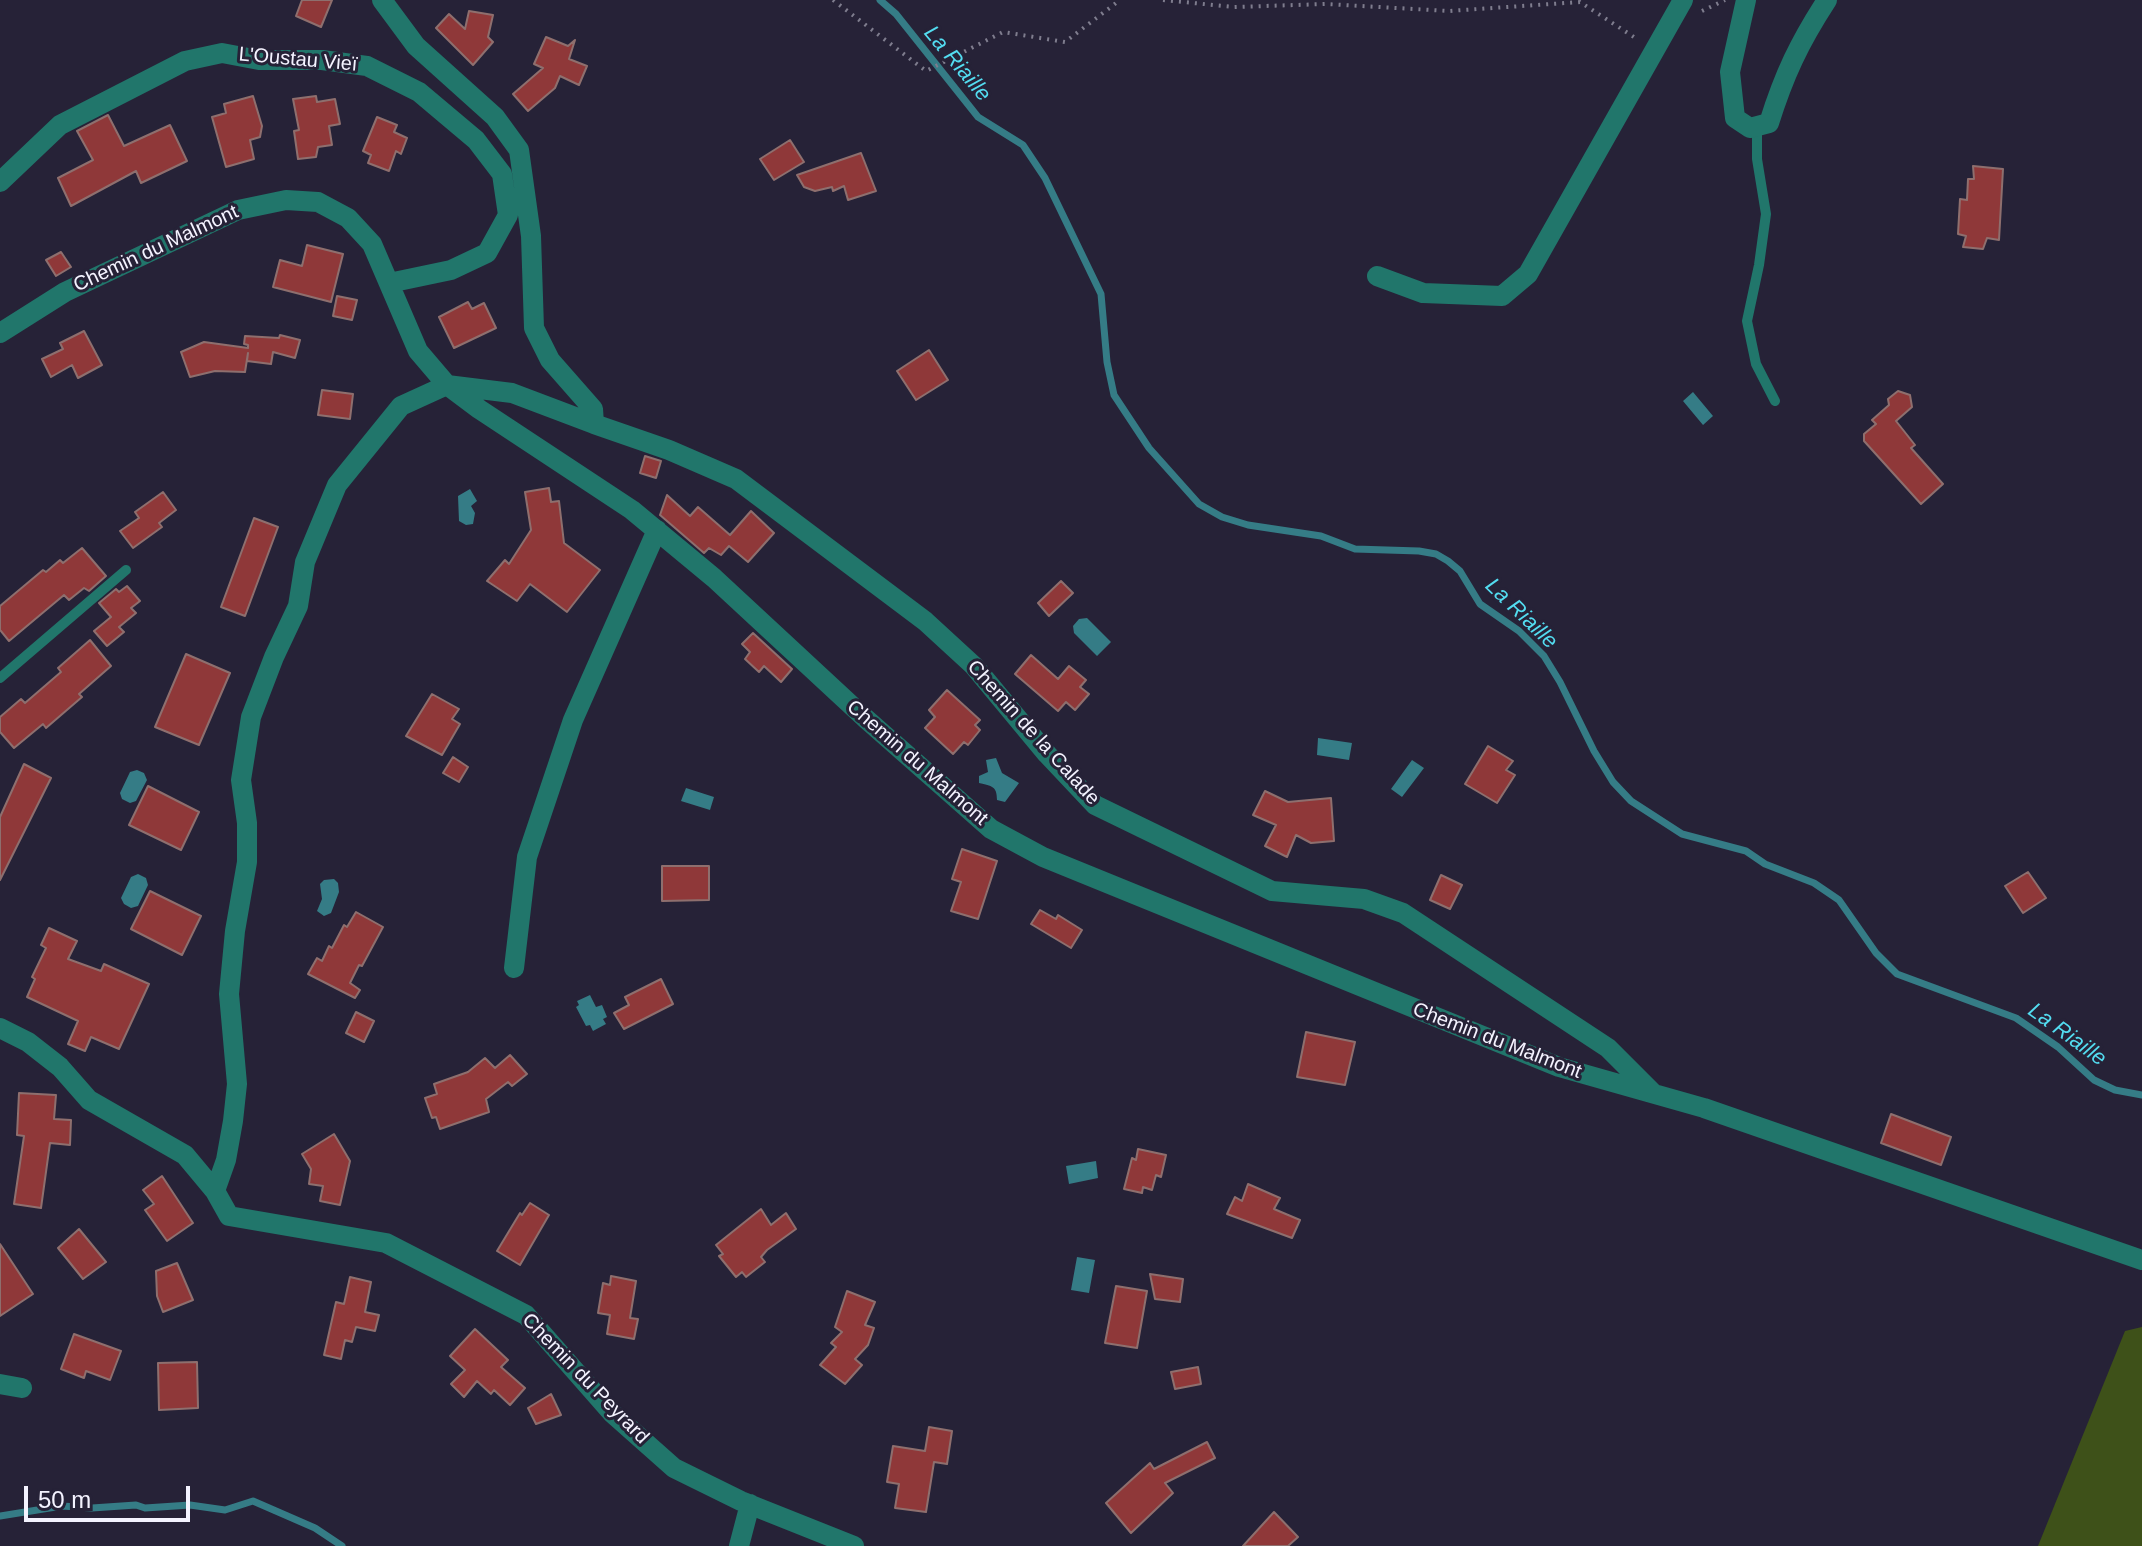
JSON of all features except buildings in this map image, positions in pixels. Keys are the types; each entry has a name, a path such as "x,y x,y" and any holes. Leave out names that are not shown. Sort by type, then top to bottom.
{"street":[{"path":"382,0 416,46 495,117 519,150 531,236 534,328 550,360 593,409 594,424"},
{"path":"1377,276 1423,293 1502,296 1528,274 1683,0"},
{"path":"1746,0 1730,72 1735,118 1750,128 1769,123 1784,75 1827,0"},
{"name":"L'Oustau Vieï","path":"0,182 60,125 185,61 222,53 259,60 322,60 367,66 419,92 476,140 502,174 508,215 487,253 451,270 389,283"},
{"name":"Chemin du Malmont","path":"0,333 65,292 238,210 274,201 318,202 348,218 372,244 418,351 447,385 657,530 991,829 1043,857 1559,1067 1719,1113 2142,1260"},
{"path":"215,1191 226,1160 237,1084 229,994 235,931 247,862 247,823 241,780 251,717 298,606 305,562 337,485 401,406 447,385"},
{"name":"Chemin de la Calade","path":"447,385 512,393 669,450 736,479 925,621 974,666 1095,805 1272,891 1364,899 1403,913 1608,1048 1655,1094"},
{"path":"514,968 527,857 573,720 657,530"},
{"name":"Chemin du Peyrard","path":"0,1028 28,1042 60,1067 89,1100 185,1155 215,1191 229,1216 386,1243 526,1315 612,1413 674,1468 750,1504 854,1546"},
{"path":"0,1384 22,1388"},
{"path":"739,1546 750,1504"}],"lane":[{"path":"1757,126 1757,159 1766,214 1747,321 1756,364 1775,401"},
{"path":"0,678 126,570"}],"path":[{"path":"833,0 926,71 1003,32 1065,42 1120,0"},
{"path":"1163,0 1234,7 1326,4 1449,11 1580,2 1640,42 1725,0"}],"shaded area":[{"path":"1693,392 1713,416 1703,425 1683,401"},
{"path":"470,489 477,501 471,506 475,513 473,524 466,525 459,521 458,496"},
{"path":"1087,618 1111,642 1097,656 1074,633 1073,626 1079,619"},
{"path":"1318,738 1352,743 1349,760 1317,755"},
{"path":"996,758 1002,773 1019,783 1005,802 997,800 993,787 979,783 979,776 988,772 986,760"},
{"path":"1412,760 1424,768 1402,797 1391,789"},
{"path":"137,770 144,773 147,780 136,801 130,803 122,799 120,793 130,772"},
{"path":"686,788 714,797 710,810 681,801"},
{"path":"138,874 146,878 148,885 138,906 131,908 121,898 131,877"},
{"path":"334,879 339,892 331,913 324,916 317,911 322,899 320,884 324,880"},
{"path":"590,995 596,1007 602,1005 607,1017 603,1019 606,1024 593,1031 590,1025 586,1026 576,1007 579,1005 577,1001"},
{"path":"1096,1161 1098,1178 1069,1184 1066,1166"},
{"path":"1077,1257 1095,1260 1089,1293 1071,1290"},
{"path":"2142,1327 2142,1546 2038,1546 2125,1331"}],"waterway":[{"name":"La Riaille","path":"880,0 896,14 978,117 1023,145 1045,178 1101,294 1107,362 1114,395 1149,448 1199,504 1222,517 1248,525 1321,536 1355,549 1436,554 1448,561 1460,571 1480,604 1519,631 1544,656 1594,751 1613,782 1631,801 1682,834 1746,851 1765,864 1814,883 1839,900 1876,953 1897,974 2016,1018 2058,1047 2094,1080 2115,1090 2142,1095"},
{"path":"0,1516 62,1506 92,1508 136,1505 145,1508 190,1505 225,1510 253,1501 315,1528 342,1546"}]}
